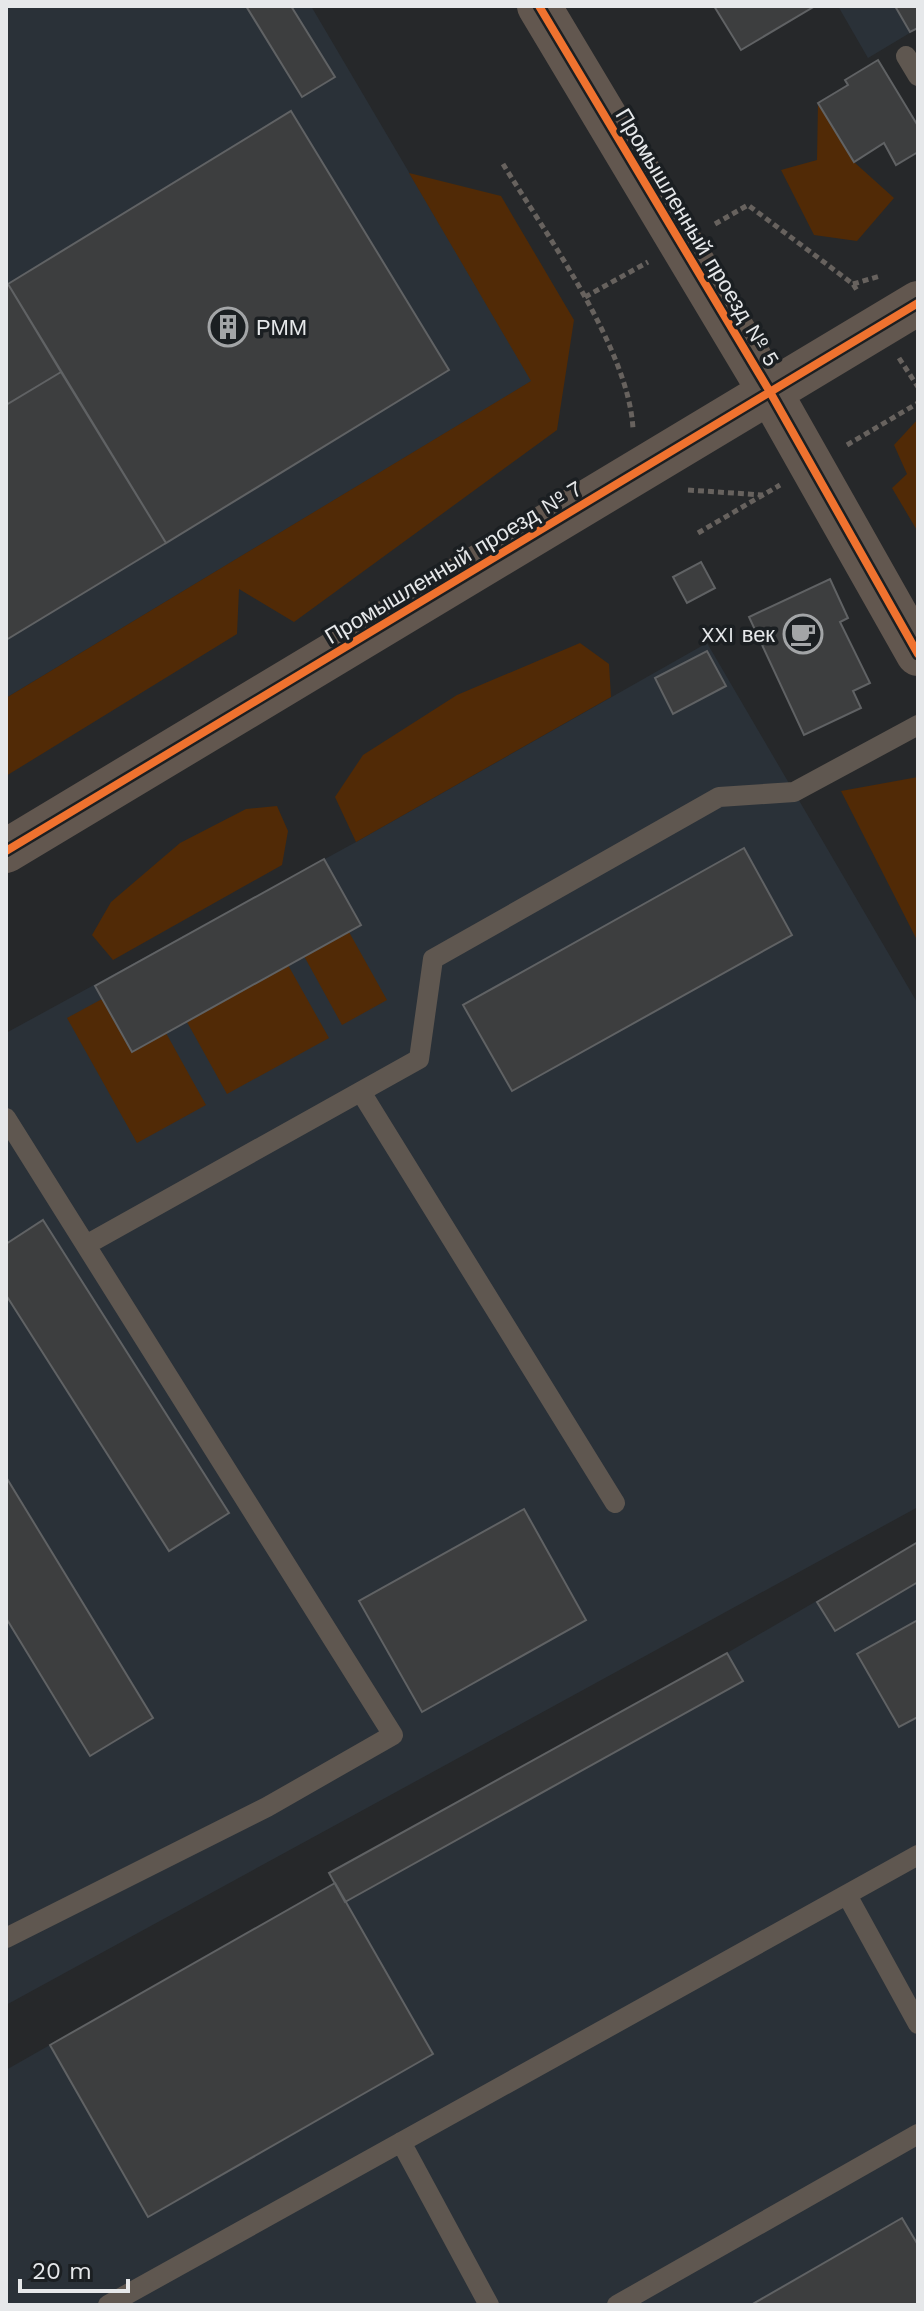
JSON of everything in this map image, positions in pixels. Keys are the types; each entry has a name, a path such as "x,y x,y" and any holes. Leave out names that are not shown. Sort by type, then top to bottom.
{"street":[{"name":"Промышленный проезд № 5","path":"539,6 770,392 918,654"},
{"name":"Промышленный проезд № 7","path":"6,851 918,303"}],"lane":[{"path":"906,56 918,76"},
{"path":"86,1245 419,1059 433,959 719,797 794,792 918,725"},
{"path":"361,1092 615,1503"},
{"path":"6,1118 393,1735 267,1807 6,1938"},
{"path":"108,2305 918,1855"},
{"path":"847,1895 918,2024"},
{"path":"617,2305 918,2134"},
{"path":"401,2142 489,2305"}],"path":[{"path":"503,164 585,297 631,401 633,435"},
{"path":"585,297 748,205 853,284 918,387"}],"shaded area":[{"path":"6,6 311,6 532,381 6,698"},
{"path":"838,6 918,6 918,28 868,58"},
{"path":"818,103 854,162 894,198 857,241 814,235 781,170 817,160"},
{"path":"409,173 501,196 574,320 557,430 294,622 239,589 237,634 6,776 6,698 531,381"},
{"path":"918,419 918,532 892,488 907,474 894,445"},
{"path":"580,643 609,664 611,697 356,842 335,797 363,755 457,695"},
{"path":"707,643 918,1004 918,1507 6,2005 6,1033 356,842"},
{"path":"918,777 918,942 841,791"},
{"path":"277,806 288,831 282,865 113,960 92,935 111,902 180,843 246,809"},
{"path":"349,932 387,1000 342,1025 304,956"},
{"path":"288,965 329,1038 227,1094 187,1022"},
{"path":"102,999 132,1052 166,1033 206,1105 137,1143 67,1018"},
{"path":"918,1542 918,2305 6,2305 6,2070 334,1883 329,1873 727,1653"}],"building":[{"path":"246,6 291,6 335,77 302,97"},
{"path":"714,6 815,6 741,50"},
{"path":"895,6 918,6 918,28 910,32"},
{"path":"878,60 918,126 918,152 896,165 884,143 854,162 818,103 848,85 845,80"},
{"name":"РММ","path":"291,111 449,370 166,543 8,284"},
{"path":"6,285 61,372 6,405"},
{"path":"61,372 166,543 6,640 6,405"},
{"path":"701,562 715,588 687,603 673,577"},
{"path":"830,579 848,618 840,622 870,683 853,691 861,708 804,735 749,617"},
{"path":"707,651 726,686 673,714 655,678"},
{"path":"744,848 792,935 512,1091 463,1005"},
{"path":"324,859 361,925 132,1052 95,986"},
{"path":"43,1220 229,1513 169,1551 6,1295 6,1244"},
{"path":"6,1477 153,1718 90,1756 6,1618"},
{"path":"524,1509 586,1620 422,1712 359,1601"},
{"path":"918,1542 918,1582 835,1631 817,1602"},
{"path":"918,1620 918,1717 899,1727 857,1654"},
{"path":"727,1653 743,1681 345,1902 329,1873"},
{"path":"335,1883 433,2054 148,2217 50,2045"},
{"path":"902,2218 918,2245 918,2305 751,2305"}],"cycle path":[{"path":"539,6 770,392 918,654"},
{"path":"6,851 918,303"}],"place":[{"name":"РММ","path":"228,327"},
{"name":"XXI век","path":"803,634"}]}
